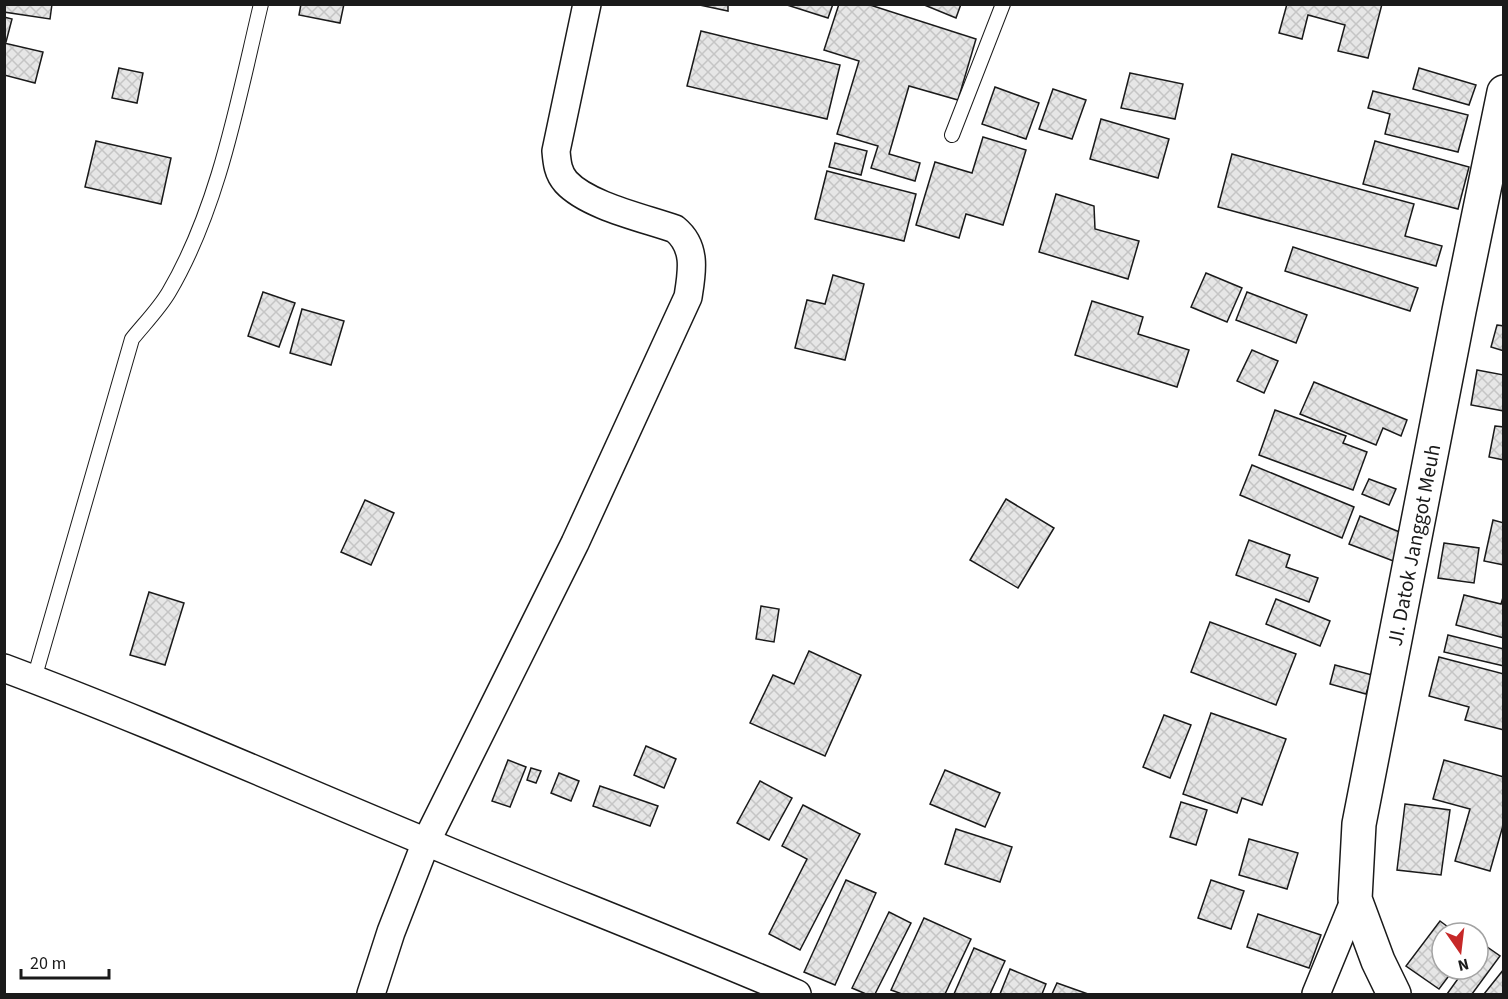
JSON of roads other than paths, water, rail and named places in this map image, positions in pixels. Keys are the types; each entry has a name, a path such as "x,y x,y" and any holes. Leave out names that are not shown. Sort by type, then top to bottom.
{"street":[{"path":"371,994 391,932 426,842 575,543 688,297 692,256 683,235 675,229 608,207 581,194 566,182 557,164 556,151 587,4"},
{"name":"JI. Datok Janggot Meuh","path":"1394,994 1378,961 1355,899 1359,824 1503,92"},
{"path":"4,668 102,705 426,842 797,994"},
{"path":"1316,994 1355,899"}],"lane":[{"path":"34,679 132,339 169,293 206,216 261,4"},
{"path":"952,135 1003,4"}]}
